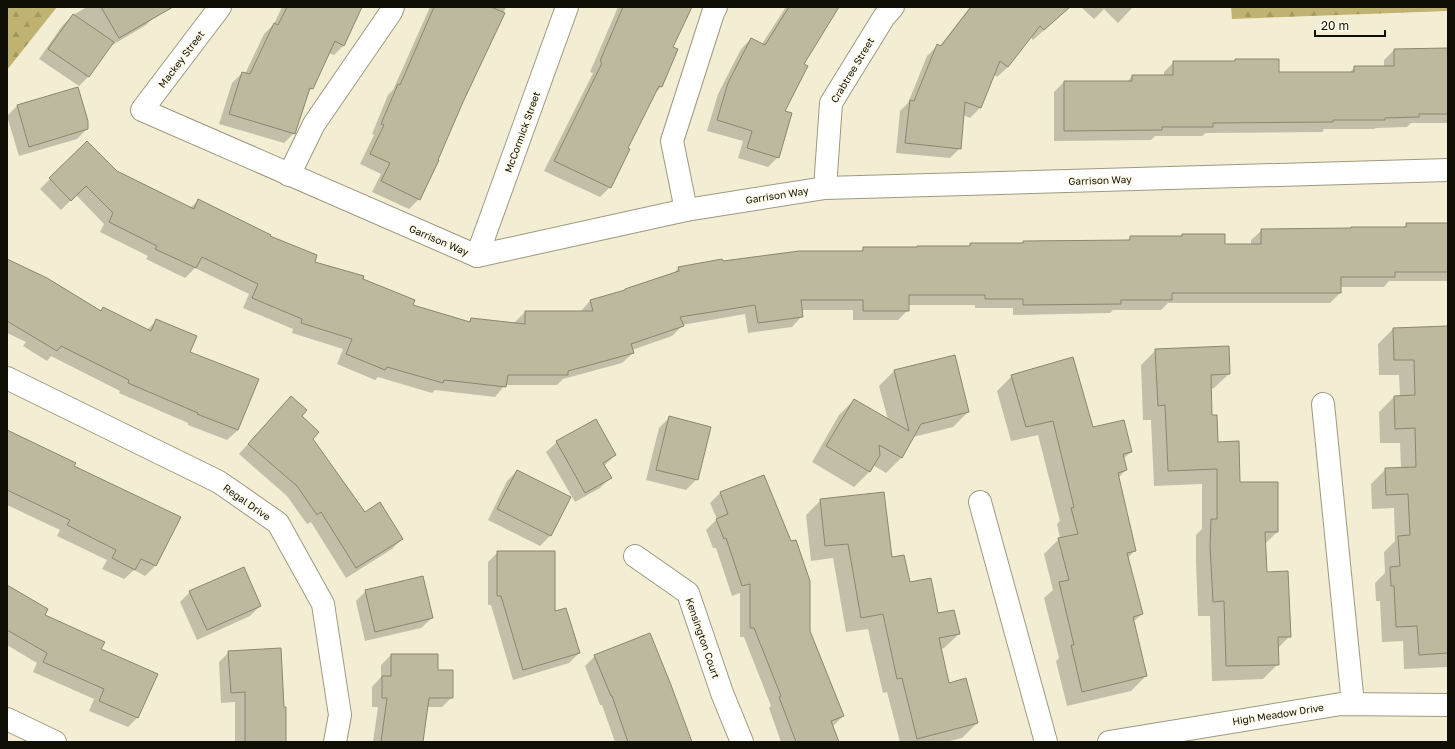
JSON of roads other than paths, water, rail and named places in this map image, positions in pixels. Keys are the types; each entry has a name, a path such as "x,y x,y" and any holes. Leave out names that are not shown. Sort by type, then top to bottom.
{"street":[{"name":"Mackey Street","path":"142,110 220,7"},
{"path":"289,175 314,124 393,7"},
{"name":"McCormick Street","path":"477,256 566,7"},
{"path":"686,210 672,141 716,7"},
{"name":"Crabtree Street","path":"825,188 831,103 884,18 894,7"},
{"name":"Garrison Way","path":"142,110 477,256 686,210 825,188 1448,170"},
{"name":"Regal Drive","path":"7,378 219,482 278,523 323,604 340,715 335,742"},
{"path":"1323,404 1353,704"},
{"path":"980,502 1046,742"},
{"name":"Kensington Court","path":"635,556 688,593 722,693 742,742"},
{"name":"High Meadow Drive","path":"1109,742 1341,704 1448,704"},
{"path":"7,719 56,742"}]}
